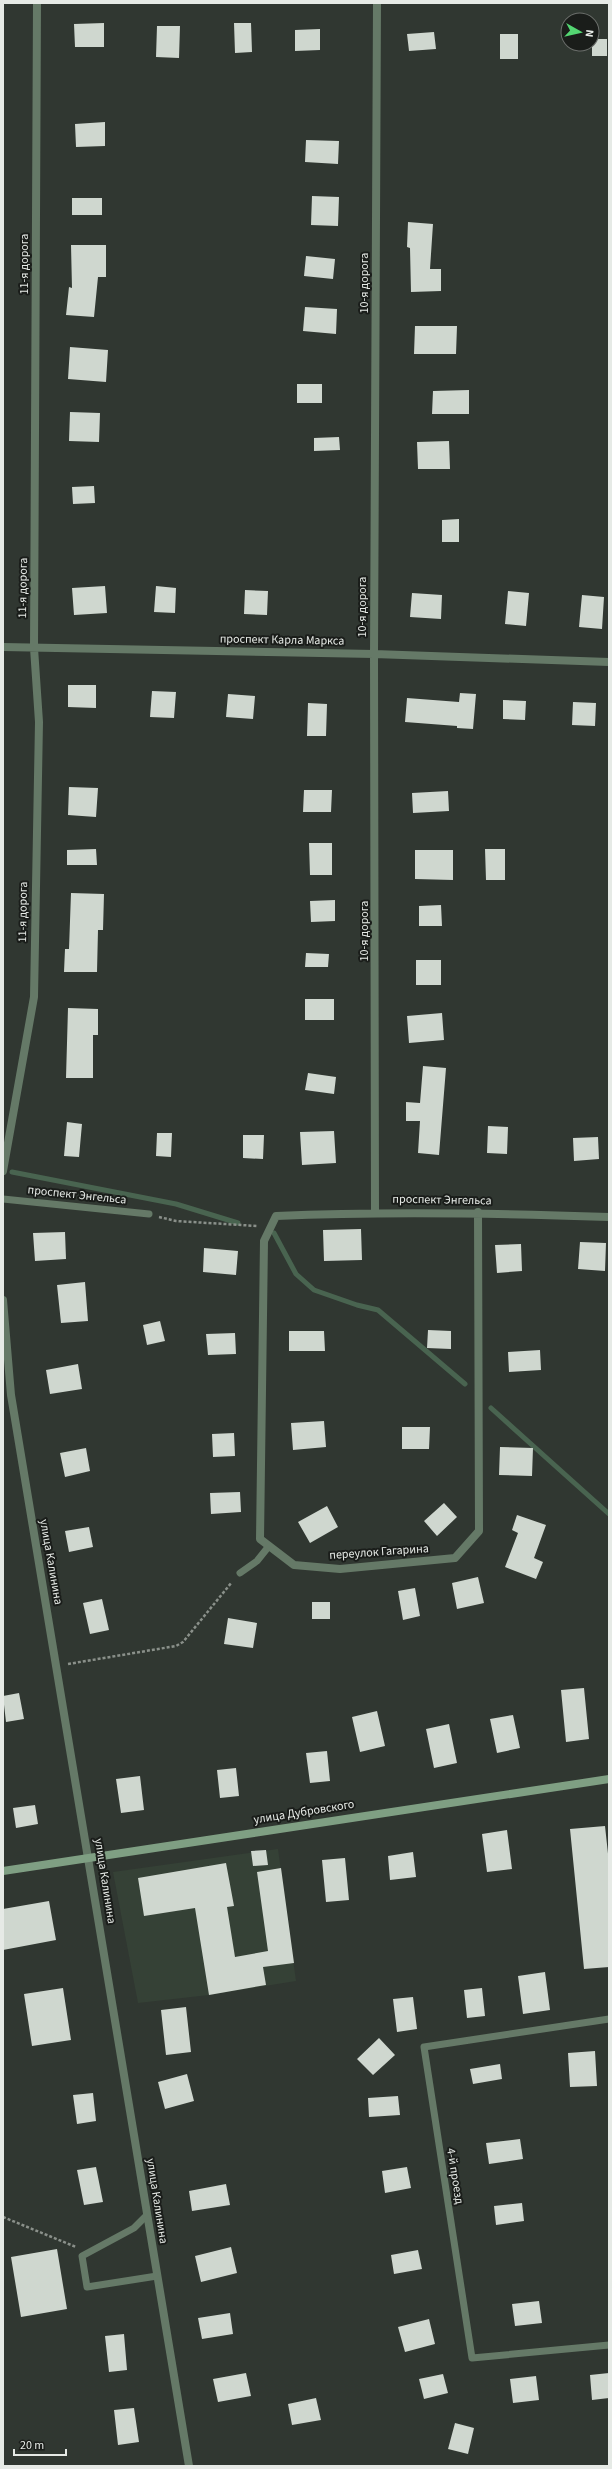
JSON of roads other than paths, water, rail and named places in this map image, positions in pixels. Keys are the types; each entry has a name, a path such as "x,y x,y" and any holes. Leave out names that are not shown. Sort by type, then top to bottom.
{"street":[{"name":"11-я дорога","path":"3,1171 34,997 39,722 34,648 37,3"},
{"name":"10-я дорога","path":"375,1211 374,654 377,3"},
{"name":"проспект Карла Маркса","path":"3,647 374,654 609,662"},
{"name":"проспект Энгельса","path":"276,1216 375,1211 478,1212 609,1217"},
{"name":"переулок Гагарина","path":"276,1216 264,1241 260,1539 294,1565 340,1569 455,1558 479,1531 478,1212"},
{"name":"улица Калинина","path":"3,1300 11,1395 189,2466"},
{"name":"улица Дубровского","path":"3,1871 609,1779"}],"lane":[{"name":"проспект Энгельса","path":"3,1199 149,1214"},
{"path":"240,1573 258,1561 269,1546"},
{"name":"4-й проезд","path":"609,2019 424,2047 472,2358 609,2345"},
{"path":"147,2215 134,2228 82,2256 87,2287 157,2276"}],"waterway":[{"path":"12,1172 176,1204 238,1223"},
{"path":"274,1233 296,1274 314,1290 357,1305 378,1310 465,1384"},
{"path":"491,1408 609,1514"}]}
